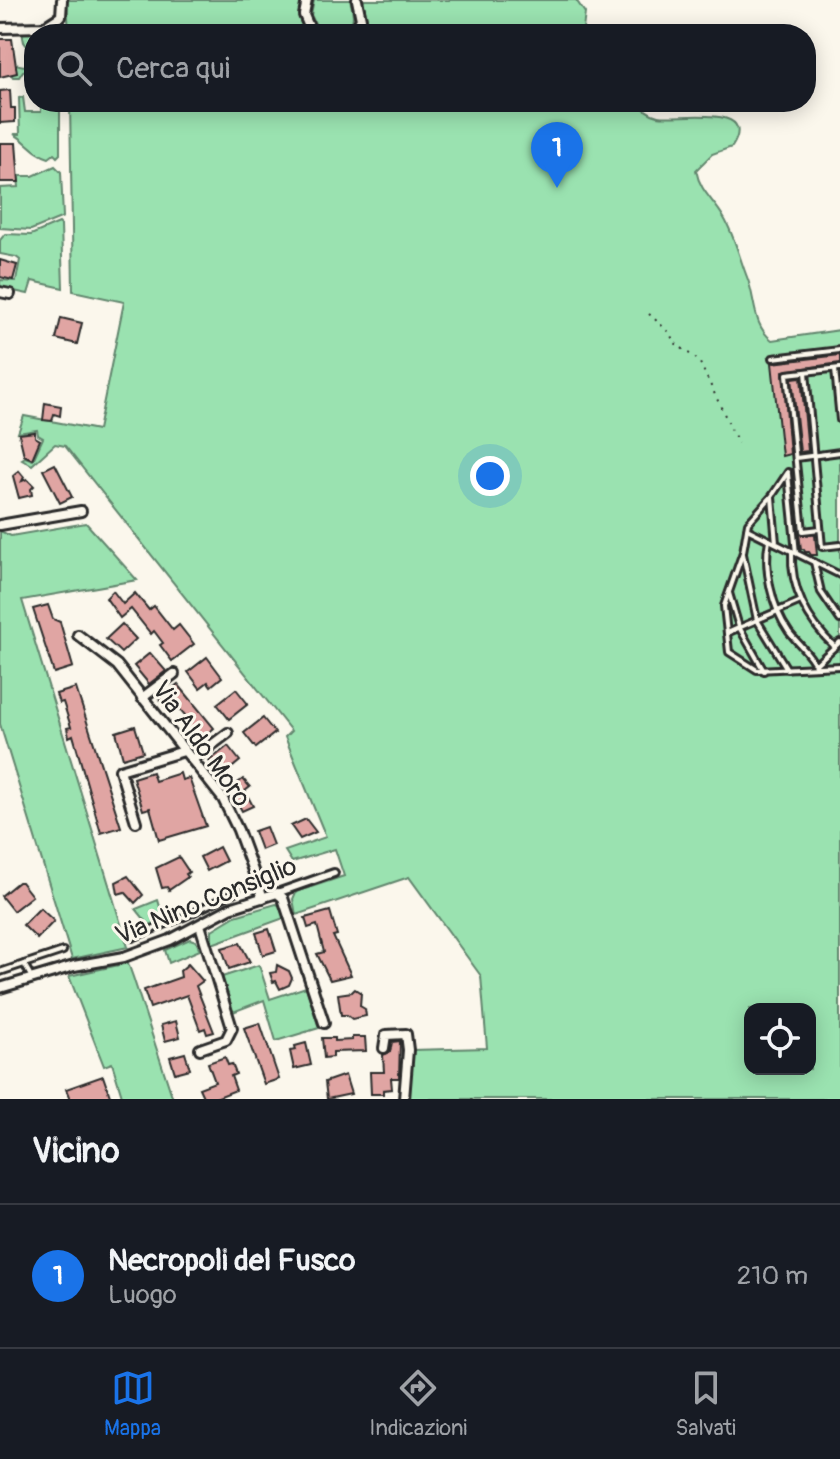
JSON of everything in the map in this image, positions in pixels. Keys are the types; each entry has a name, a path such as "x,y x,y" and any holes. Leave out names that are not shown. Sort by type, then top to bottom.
{"street":[{"path":"51,24 61,16 62,0"},
{"path":"306,24 307,0"},
{"path":"357,0 361,19 358,24"},
{"path":"0,28 24,27"},
{"path":"0,525 81,511"},
{"name":"Via Aldo Moro","path":"78,635 117,665 223,799 263,898"},
{"path":"142,698 174,674"},
{"path":"192,760 228,733"},
{"path":"136,822 120,770 184,751"},
{"name":"Via Nino Consiglio","path":"0,988 74,966 124,957 196,927 230,908 334,873"},
{"path":"277,893 283,898 324,1023"},
{"path":"196,927 232,1028 226,1040 200,1049"},
{"path":"384,1048 386,1035 406,1034 408,1050 404,1099"}],"lane":[{"path":"773,358 840,350"},
{"path":"820,529 803,531 787,374 837,369 840,420"},
{"path":"806,372 822,547 840,545"},
{"path":"796,458 840,452"},
{"path":"835,647 815,626 801,601 794,579 788,472 748,523 743,552 724,606 729,652 757,670 764,671 840,666"},
{"path":"772,496 776,543"},
{"path":"747,529 840,575"},
{"path":"769,540 768,572 778,610 789,631 816,666"},
{"path":"743,552 757,620 787,669"},
{"path":"814,562 821,592 840,620"},
{"path":"729,592 739,627 764,671"},
{"path":"727,633 801,601"},
{"path":"816,666 840,642"},
{"path":"132,938 237,891"},
{"path":"186,916 196,927"},
{"path":"0,972 63,951"},
{"path":"24,964 32,978"}],"path":[{"path":"649,314 668,331 675,343 699,361 738,443"}],"green space":[{"path":"67,0 301,0 301,24 68,24"},
{"path":"314,0 350,0 353,14 351,24 315,24 311,15"},
{"path":"363,0 576,0 585,13 584,24 365,24 367,19"},
{"path":"15,64 24,66 19,77 11,74 17,73"},
{"path":"23,97 24,112 60,112 60,154 57,157 54,154 49,158 44,156 14,134 20,134 19,98"},
{"path":"70,112 649,112 668,117 713,116 726,118 735,124 738,133 732,147 712,154 696,170 701,184 731,232 761,327 772,340 840,330 840,348 769,357 772,362 840,355 840,1099 407,1099 412,1050 487,1048 481,976 409,877 296,915 293,899 296,892 344,876 335,849 292,862 285,851 326,837 285,737 291,731 65,446 55,444 32,465 22,459 33,460 43,438 37,430 18,433 24,416 98,430 124,302 73,291"},
{"path":"55,166 61,172 63,217 31,230 0,228 0,188 19,187 18,176 33,176"},
{"path":"59,223 63,288 32,281 28,294 0,288 0,280 16,281 20,260 0,254 0,240 5,234 31,235"},
{"path":"86,523 137,580 22,600 128,947 72,959 0,724 0,531 11,536"},
{"path":"158,900 164,920 149,925 136,909"},
{"path":"276,904 284,918 212,944 212,930 235,916"},
{"path":"190,939 196,941 200,950 169,963 165,950"},
{"path":"128,963 173,1099 123,1099 112,1063 104,1066 69,976"},
{"path":"259,965 270,999 306,987 319,1028 276,1041 264,1000 233,1012 222,977"}],"building":[{"path":"0,39 12,39 17,73 0,77"},
{"path":"10,90 15,122 0,123 0,91"},
{"path":"0,143 16,143 19,182 0,182"},
{"path":"0,260 17,265 13,280 0,277"},
{"path":"61,318 82,323 77,344 56,339"},
{"path":"840,355 840,363 783,371 790,454 782,456 772,363"},
{"path":"801,377 808,451 800,452 792,378"},
{"path":"45,403 61,406 60,416 54,414 52,421 43,420"},
{"path":"35,432 35,437 40,440 32,459 24,455 19,434"},
{"path":"55,464 72,497 60,503 43,470"},
{"path":"19,471 24,477 22,481 27,479 34,486 32,495 19,498 13,476"},
{"path":"799,534 815,535 817,555 801,549"},
{"path":"113,591 123,604 135,593 149,610 154,606 173,630 179,625 194,644 172,661 154,631 151,634 131,609 120,618 106,598"},
{"path":"48,605 53,619 60,622 73,667 54,673 33,609"},
{"path":"122,624 136,639 121,653 106,639"},
{"path":"150,653 166,671 149,684 134,666"},
{"path":"207,657 222,677 211,686 208,682 200,688 188,672"},
{"path":"178,684 214,728 195,744 183,728 191,722 179,708 171,714 159,699"},
{"path":"76,688 121,827 101,833 73,735 69,737 67,728 71,727 63,702 59,703 56,694"},
{"path":"236,689 248,704 229,719 217,704"},
{"path":"263,718 275,733 256,748 244,733"},
{"path":"135,726 143,752 123,758 116,732"},
{"path":"228,746 240,761 221,777 209,761"},
{"path":"152,772 155,781 180,773 182,780 189,778 206,826 159,840 150,808 143,810 133,778"},
{"path":"243,779 250,787 245,791 253,806 242,811 230,789"},
{"path":"306,819 316,832 300,839 291,826"},
{"path":"266,827 273,845 261,850 254,831"},
{"path":"219,847 226,861 207,871 200,857"},
{"path":"179,857 189,872 186,874 188,877 169,890 162,888 156,868"},
{"path":"128,876 143,895 135,903 125,892 118,894 116,882"},
{"path":"18,882 32,896 13,911 1,896"},
{"path":"40,908 54,921 37,939 23,925"},
{"path":"330,911 337,935 333,936 351,975 330,980 317,954 324,952 317,925 308,928 305,918"},
{"path":"269,929 276,951 263,955 256,933"},
{"path":"240,943 250,962 229,969 222,948"},
{"path":"188,964 203,981 196,986 214,1032 207,1034 205,1028 200,1030 187,995 150,1008 144,990 181,977 180,971"},
{"path":"277,965 289,971 292,978 289,985 280,989 270,973 276,972"},
{"path":"355,989 361,993 360,1006 365,1009 366,1016 352,1019 341,1015 338,994"},
{"path":"176,1021 180,1037 165,1041 161,1025"},
{"path":"260,1023 279,1079 264,1084 244,1028"},
{"path":"352,1037 365,1037 366,1051 333,1052 333,1057 324,1058 322,1038 335,1038 335,1041 352,1040"},
{"path":"400,1041 399,1078 391,1078 392,1089 383,1090 383,1094 371,1094 370,1072 384,1072 383,1055 390,1052 392,1042"},
{"path":"306,1043 311,1065 294,1069 290,1051"},
{"path":"185,1053 190,1069 175,1073 170,1057"},
{"path":"225,1057 236,1074 231,1076 236,1090 213,1099 204,1099 199,1088 215,1082 208,1063"},
{"path":"345,1075 351,1094 327,1099 325,1082"},
{"path":"103,1076 111,1099 70,1099 66,1089"}],"place":[{"name":"Necropoli del Fusco","path":"557,188"}]}
